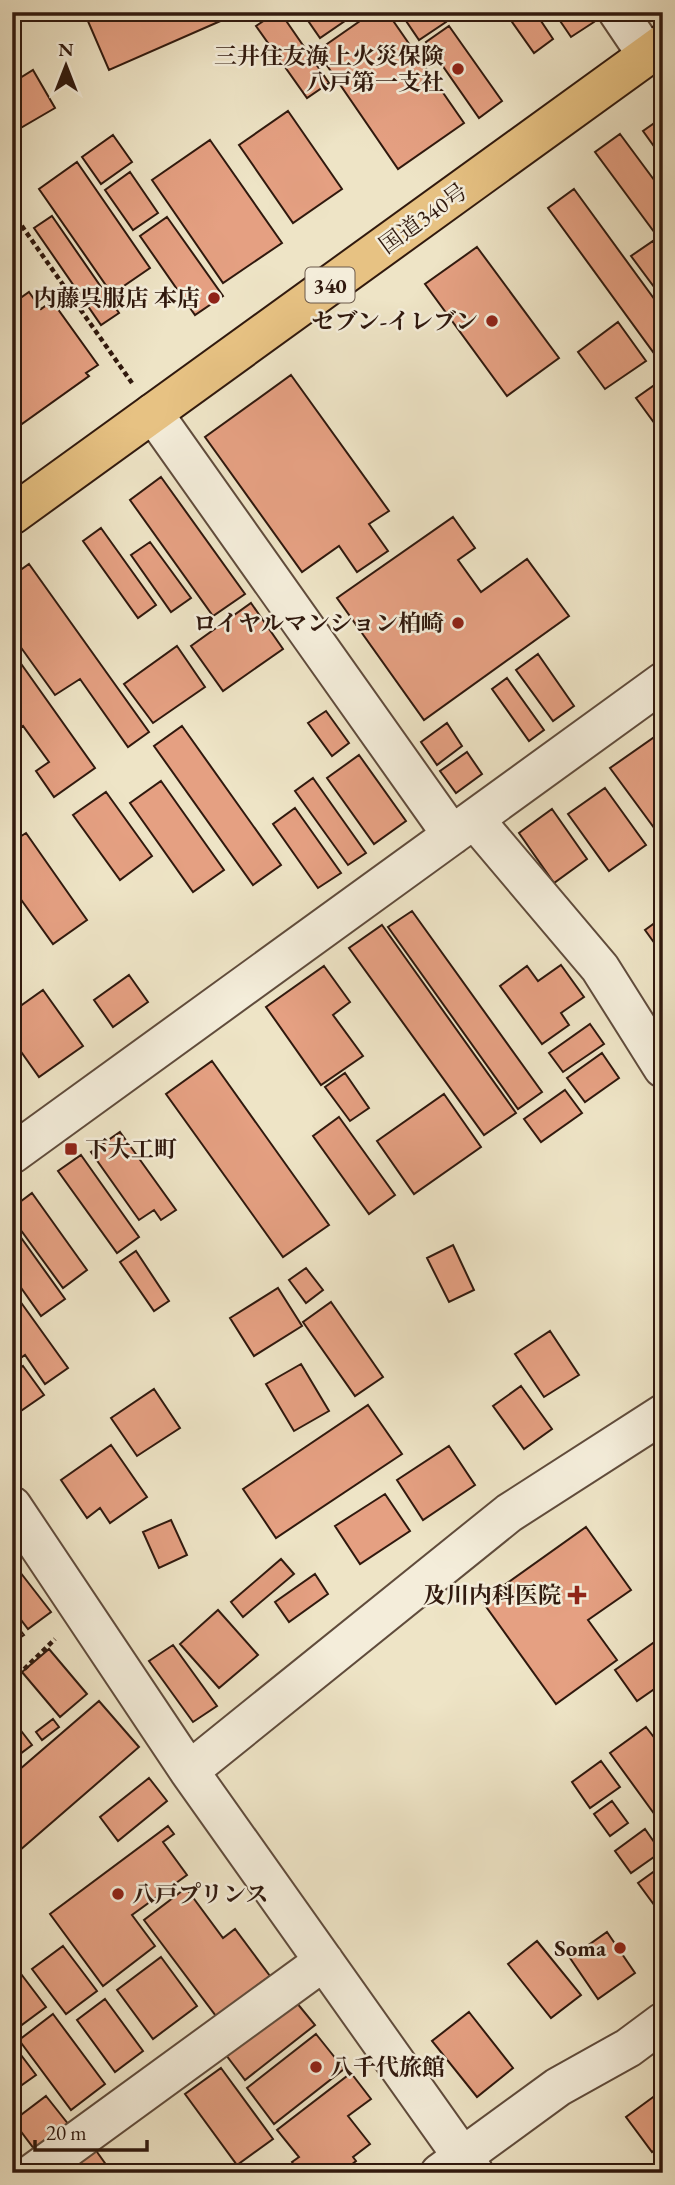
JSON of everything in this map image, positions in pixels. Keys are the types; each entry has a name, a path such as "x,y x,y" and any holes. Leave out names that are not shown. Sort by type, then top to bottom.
{"highway":[{"name":"国道340号","path":"12,515 143,398 655,50"}],"street":[{"path":"618,12 655,50"},
{"path":"143,398 463,827 600,968 663,1068"},
{"path":"12,1154 663,682"},
{"path":"189,1771 509,1513 663,1414"},
{"path":"12,1506 189,1771 324,1961 458,2167 558,2087 628,2048 663,2022"},
{"path":"33,2173 324,1961"}],"path":[{"path":"12,212 143,398"},
{"path":"12,1681 82,1611"}],"building":[{"path":"84,12 241,12 109,70"},
{"path":"280,12 329,83 307,98 256,26"},
{"path":"302,12 358,12 320,38"},
{"path":"373,12 387,12 464,123 398,169 317,51"},
{"path":"400,12 439,12 446,22 419,40"},
{"path":"505,12 535,12 553,39 534,53"},
{"path":"554,12 588,12 594,22 571,37"},
{"path":"449,26 502,101 479,118 426,42"},
{"path":"33,70 55,108 12,133 12,83"},
{"path":"288,111 342,189 293,223 239,145"},
{"path":"663,117 663,159 643,131"},
{"path":"620,134 663,192 663,244 595,152"},
{"path":"113,135 132,162 101,184 82,157"},
{"path":"210,140 282,243 223,283 152,180"},
{"path":"77,162 150,268 112,294 39,189"},
{"path":"130,172 158,213 133,230 105,190"},
{"path":"574,189 663,311 663,351 656,356 548,208"},
{"path":"52,216 119,313 101,325 34,228"},
{"path":"167,217 223,296 195,315 140,236"},
{"path":"653,241 663,255 663,299 631,256"},
{"name":"セブン-イレブン","path":"477,247 559,358 507,396 425,284"},
{"path":"29,292 41,309 52,301 98,365 86,373 89,376 12,431 12,304"},
{"path":"618,322 646,361 605,389 578,352"},
{"path":"291,375 389,511 369,524 388,551 357,572 339,546 302,572 205,437"},
{"path":"663,379 663,435 636,398"},
{"path":"161,477 245,594 213,616 130,500"},
{"name":"ロイヤルマンション柏崎","path":"453,517 475,548 458,560 481,592 527,559 569,616 424,720 337,598"},
{"path":"101,528 156,605 138,618 83,541"},
{"path":"150,542 191,598 171,612 131,555"},
{"path":"29,564 149,732 128,747 80,679 55,695 12,635 12,576"},
{"path":"251,603 283,649 223,691 191,646"},
{"path":"177,646 205,687 153,723 124,684"},
{"path":"12,651 95,768 54,797 36,771 49,762 23,726 12,734"},
{"path":"538,654 574,706 553,721 516,670"},
{"path":"507,678 544,730 529,741 492,689"},
{"path":"326,711 349,743 332,756 308,723"},
{"path":"447,723 462,746 437,765 421,742"},
{"path":"182,726 281,865 253,885 154,746"},
{"path":"663,731 663,840 610,768"},
{"path":"467,752 482,774 456,793 440,771"},
{"path":"359,755 406,821 374,844 327,778"},
{"path":"313,778 366,853 348,865 295,791"},
{"path":"161,781 224,870 193,892 130,803"},
{"path":"605,788 646,845 609,871 568,814"},
{"path":"106,792 152,856 120,880 73,815"},
{"path":"295,808 341,873 318,888 273,824"},
{"path":"552,809 587,859 554,883 519,833"},
{"path":"26,833 87,920 53,944 12,887 12,842"},
{"path":"412,911 542,1092 518,1109 388,927"},
{"path":"663,917 663,955 645,930"},
{"path":"382,925 516,1113 484,1135 349,948"},
{"path":"561,965 584,997 561,1013 569,1025 542,1044 500,986 527,966 538,981"},
{"path":"324,966 350,1002 333,1015 363,1056 321,1085 266,1007"},
{"path":"129,975 148,1002 113,1027 94,1000"},
{"path":"43,990 83,1046 39,1077 12,1039 12,1012"},
{"path":"590,1024 604,1044 563,1072 549,1053"},
{"path":"602,1053 619,1078 585,1102 567,1078"},
{"path":"212,1061 329,1225 283,1257 166,1094"},
{"path":"345,1073 369,1108 350,1121 325,1087"},
{"path":"565,1090 582,1113 541,1142 524,1119"},
{"path":"444,1094 481,1147 414,1194 377,1141"},
{"path":"339,1117 395,1195 369,1214 313,1136"},
{"path":"120,1132 176,1210 161,1220 154,1210 139,1220 91,1152"},
{"path":"81,1155 139,1237 117,1253 58,1171"},
{"path":"32,1193 87,1270 63,1288 12,1218 12,1208"},
{"path":"12,1225 65,1299 41,1316 12,1275"},
{"path":"453,1245 474,1290 449,1302 427,1258"},
{"path":"136,1251 169,1301 154,1311 120,1262"},
{"path":"306,1268 323,1290 306,1303 289,1280"},
{"path":"278,1288 302,1326 254,1356 230,1318"},
{"path":"12,1290 68,1368 45,1384 25,1355 12,1364"},
{"path":"331,1302 383,1377 355,1396 303,1322"},
{"path":"550,1331 579,1375 544,1397 515,1354"},
{"path":"301,1364 329,1411 294,1431 266,1384"},
{"path":"23,1366 44,1395 12,1417 12,1374"},
{"path":"521,1386 552,1429 524,1449 493,1406"},
{"path":"154,1389 180,1428 137,1456 111,1418"},
{"path":"368,1405 402,1454 276,1538 243,1489"},
{"path":"111,1445 147,1497 110,1523 100,1508 87,1518 61,1480"},
{"path":"449,1446 475,1485 423,1520 397,1480"},
{"path":"385,1494 410,1531 360,1564 335,1526"},
{"path":"171,1520 187,1555 159,1568 143,1532"},
{"path":"586,1527 631,1590 588,1620 617,1660 556,1704 482,1601"},
{"path":"281,1559 294,1574 243,1617 231,1602"},
{"path":"20,1572 51,1612 28,1629 12,1608 12,1578"},
{"path":"315,1574 328,1594 289,1622 275,1602"},
{"path":"218,1610 258,1655 219,1688 180,1644"},
{"path":"12,1620 24,1635 12,1643"},
{"path":"663,1636 663,1683 637,1701 615,1670"},
{"path":"173,1645 217,1706 193,1722 149,1661"},
{"path":"49,1649 87,1694 60,1717 22,1672"},
{"path":"99,1701 139,1747 12,1857 12,1776"},
{"path":"12,1719 32,1745 16,1757 12,1752"},
{"path":"53,1719 59,1727 42,1740 36,1732"},
{"path":"646,1727 663,1749 663,1826 610,1753"},
{"path":"601,1761 620,1787 590,1808 572,1782"},
{"path":"149,1778 167,1801 118,1841 100,1817"},
{"path":"612,1801 628,1823 610,1836 594,1814"},
{"name":"八戸プリンス","path":"168,1826 174,1834 163,1842 187,1875 132,1915 155,1946 103,1986 50,1914"},
{"path":"645,1829 661,1852 631,1873 615,1851"},
{"path":"663,1865 663,1917 638,1883"},
{"path":"186,1888 223,1938 235,1929 270,1976 216,2016 144,1920"},
{"path":"607,1932 635,1973 598,1999 570,1958"},
{"path":"537,1941 581,1995 551,2018 508,1964"},
{"path":"63,1946 97,1991 66,2014 32,1969"},
{"path":"161,1957 197,2006 153,2039 117,1990"},
{"path":"12,1962 46,2007 19,2027 12,2018"},
{"path":"292,1997 315,2025 245,2080 223,2051"},
{"path":"105,1999 143,2051 115,2072 77,2020"},
{"path":"469,2012 513,2068 477,2097 432,2041"},
{"path":"53,2014 105,2084 71,2110 19,2040"},
{"path":"316,2034 344,2069 274,2124 247,2088"},
{"path":"12,2043 36,2075 12,2092"},
{"path":"221,2068 273,2139 237,2165 185,2094"},
{"path":"351,2073 371,2099 348,2116 370,2144 353,2157 356,2161 341,2173 300,2173 292,2162 299,2157 277,2130"},
{"path":"660,2092 663,2095 663,2144 652,2152 626,2117"},
{"path":"46,2096 69,2125 35,2150 13,2121"},
{"path":"92,2145 112,2173 65,2173"}],"place":[{"name":"三井住友海上火災保険 八戸第一支社","path":"458,69"},
{"name":"内藤呉服店 本店","path":"214,298"},
{"name":"セブン-イレブン","path":"492,321"},
{"name":"ロイヤルマンション柏崎","path":"458,623"},
{"name":"下大工町","path":"71,1149"},
{"name":"及川内科医院","path":"577,1595"},
{"name":"八戸プリンス","path":"118,1894"},
{"name":"Soma","path":"620,1948"},
{"name":"八千代旅館","path":"316,2067"}]}
